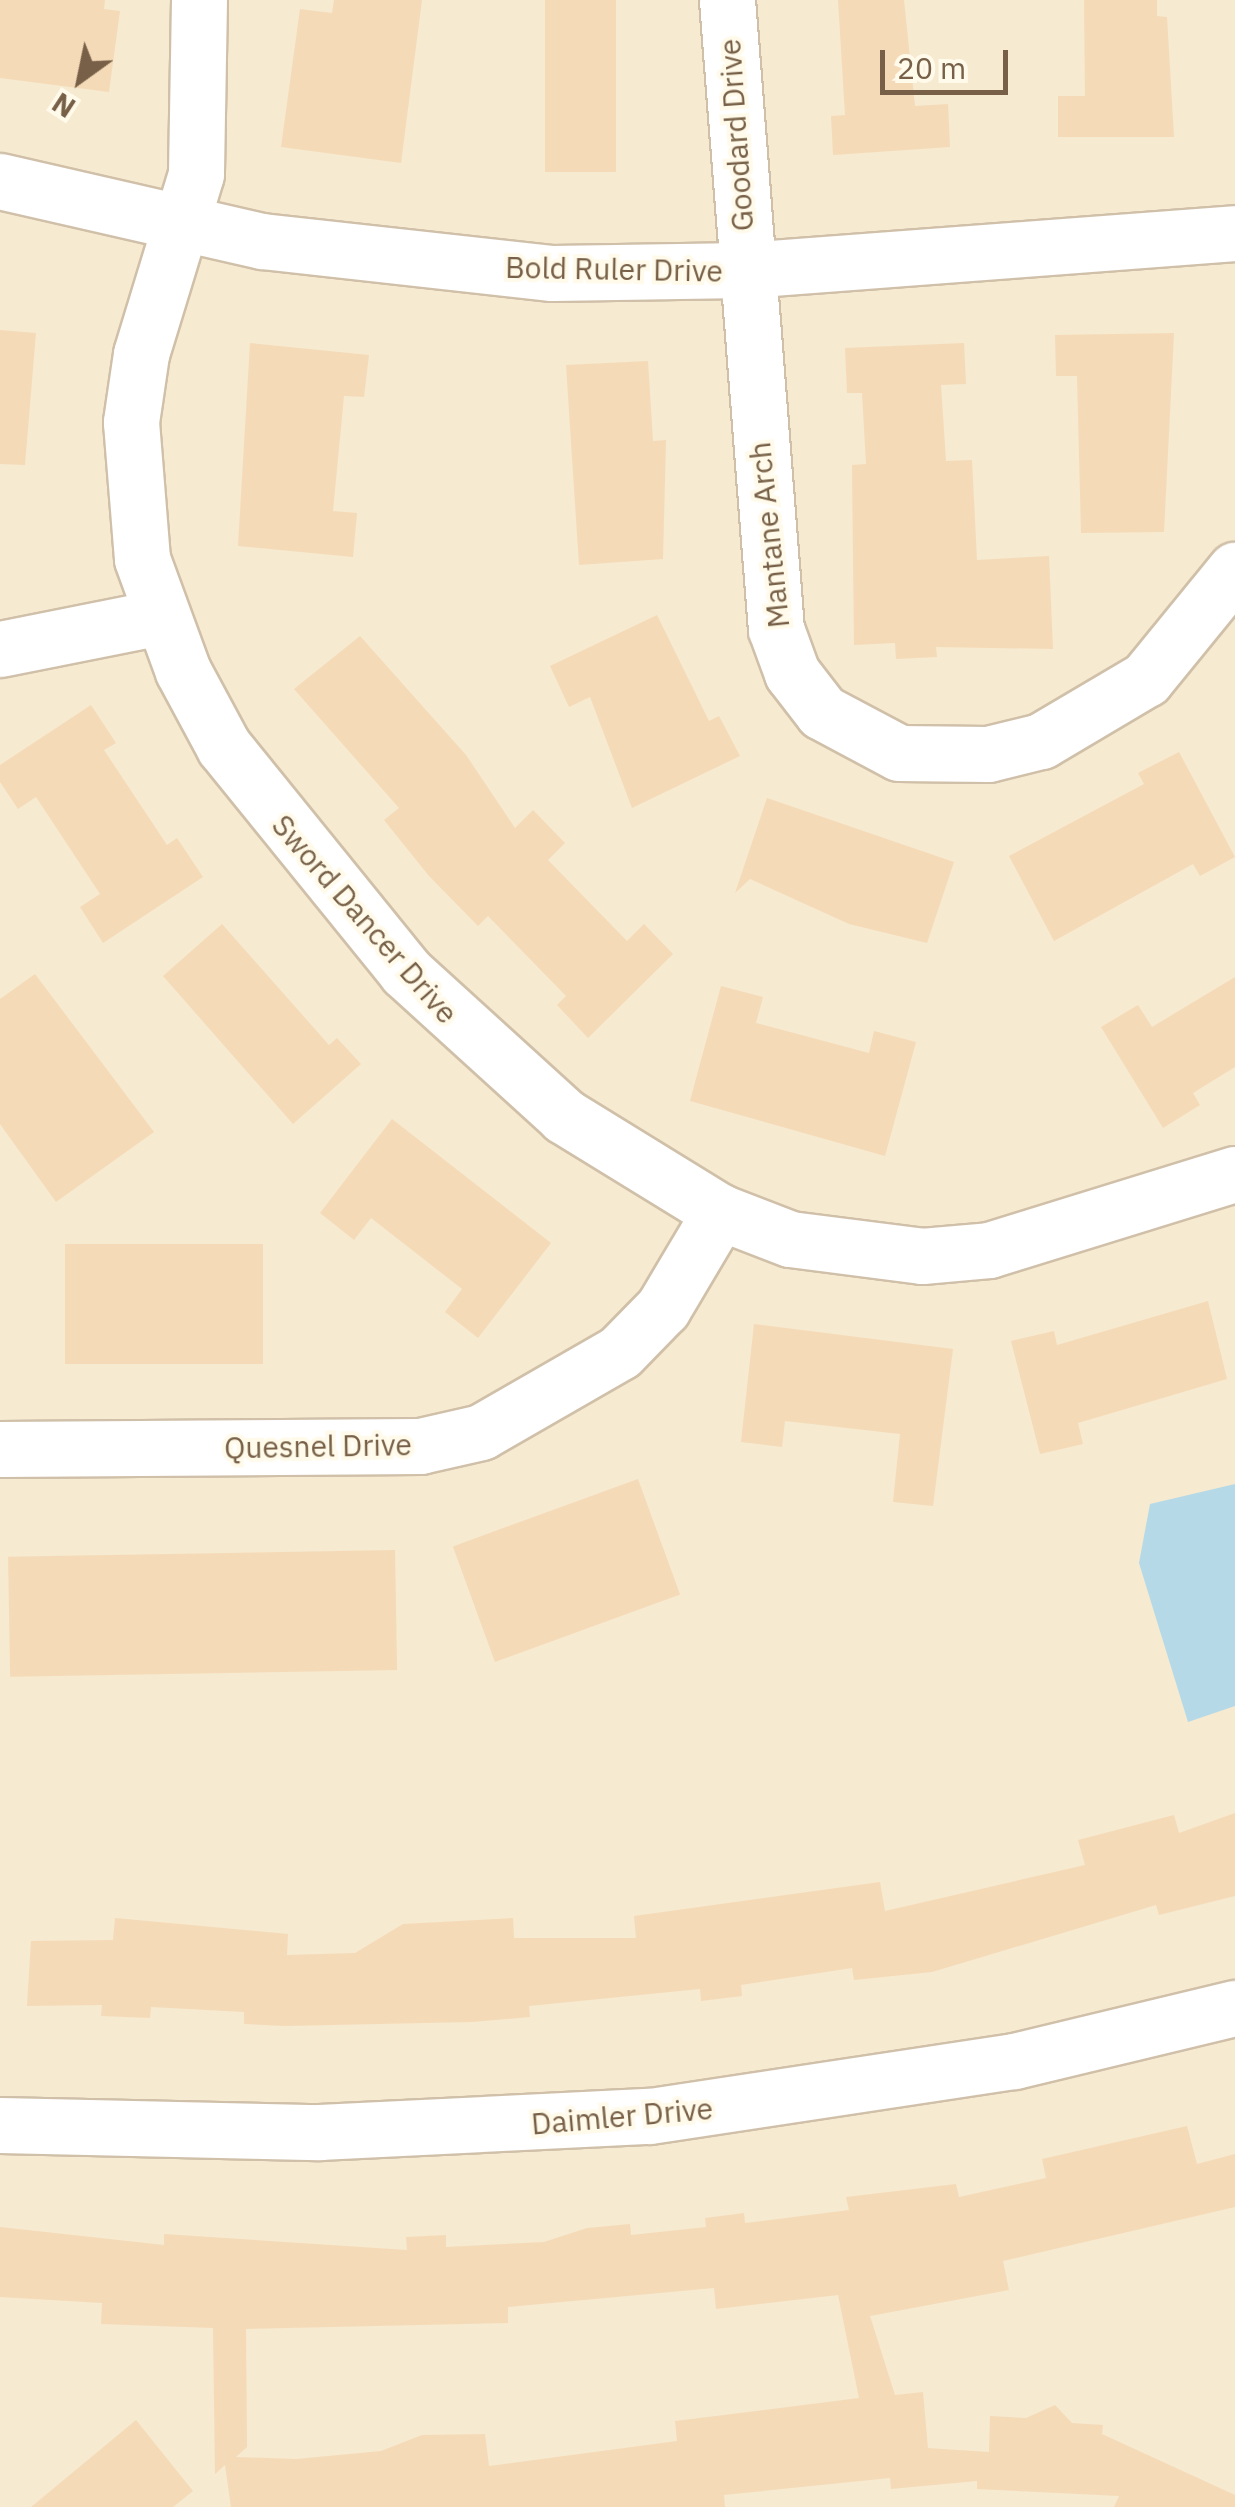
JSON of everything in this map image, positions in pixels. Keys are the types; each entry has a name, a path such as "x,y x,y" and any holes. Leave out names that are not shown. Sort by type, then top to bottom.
{"street":[{"name":"Sword Dancer Drive","path":"199,0 196,174 186,227 141,354 131,422 131,491 160,617 234,761 406,972 564,1116 720,1212 790,1239 922,1256 1070,1231 1235,1174"},
{"name":"Goodard Drive","path":"727,0 746,270"},
{"name":"Bold Ruler Drive","path":"0,181 186,227 532,272 746,270 1235,232"},
{"name":"Mantane Arch","path":"746,270 776,628 792,674 854,736 944,757 1041,741 1146,679 1235,570"},
{"path":"0,649 160,617"},
{"name":"Quesnel Drive","path":"0,1449 420,1446 481,1432 620,1352 662,1308 720,1212"},
{"name":"Daimler Drive","path":"0,2125 319,2132 650,2116 1014,2061 1235,2008"}],"shaded area":[{"path":"0,0 1235,0 1235,2507 0,2507"}],"water":[{"path":"1235,1484 1235,1706 1188,1722 1139,1563 1150,1504"}],"building":[{"path":"0,0 105,0 104,9 120,11 109,92 0,78"},
{"path":"334,0 422,0 401,163 281,147 300,9 332,13"},
{"path":"545,0 616,0 616,172 545,172"},
{"path":"838,0 904,0 915,106 948,104 950,147 833,155 831,116 845,115"},
{"path":"1084,0 1157,0 1157,16 1167,17 1174,137 1058,137 1058,96 1085,96"},
{"path":"0,330 36,333 25,465 0,464"},
{"path":"1174,333 1164,532 1081,533 1077,376 1056,376 1055,335"},
{"path":"250,343 369,355 364,397 344,396 333,511 357,513 353,557 238,546"},
{"path":"964,343 966,384 941,385 946,461 972,460 977,560 1049,556 1053,649 936,647 937,657 896,659 895,643 854,645 852,465 866,464 862,393 847,393 845,348"},
{"path":"648,361 653,441 666,440 663,559 579,565 566,365"},
{"path":"657,615 709,721 719,716 740,756 632,808 590,697 569,707 550,666"},
{"path":"360,636 466,755 515,828 533,810 565,843 548,860 627,941 644,924 673,954 588,1038 557,1005 566,996 488,916 478,926 429,876 384,820 399,808 294,689"},
{"path":"91,705 116,743 104,750 167,845 177,838 203,877 103,943 80,907 100,894 36,797 18,809 0,782 0,765"},
{"path":"1179,752 1235,857 1200,876 1193,864 1054,941 1009,856 1144,784 1138,773"},
{"path":"767,798 954,862 927,943 849,924 750,879 735,893"},
{"path":"222,924 329,1045 337,1038 361,1064 293,1124 163,976"},
{"path":"35,974 154,1132 56,1202 0,1124 0,999"},
{"path":"1235,977 1235,1067 1193,1093 1200,1105 1163,1128 1101,1027 1138,1005 1152,1027"},
{"path":"721,986 763,997 756,1023 869,1053 874,1031 916,1042 885,1156 690,1101"},
{"path":"392,1119 551,1243 478,1338 445,1312 462,1289 371,1218 354,1240 320,1213"},
{"path":"65,1244 263,1244 263,1364 65,1364"},
{"path":"1208,1301 1227,1379 1078,1423 1083,1444 1040,1454 1011,1341 1054,1331 1057,1345"},
{"path":"754,1324 953,1349 933,1506 893,1502 900,1434 785,1421 782,1447 741,1442"},
{"path":"638,1479 680,1595 495,1662 453,1546"},
{"path":"395,1550 397,1670 10,1677 8,1557"},
{"path":"1235,1813 1235,1896 1159,1915 1156,1905 932,1972 854,1980 852,1968 741,1985 742,1996 701,2001 700,1989 529,2006 530,2017 472,2022 284,2026 244,2024 244,2012 151,2007 150,2018 101,2016 102,2005 27,2006 31,1941 113,1940 115,1918 288,1934 287,1955 355,1953 403,1924 513,1918 514,1938 636,1938 634,1916 880,1882 885,1911 1085,1865 1078,1840 1174,1815 1179,1833"},
{"path":"1187,2126 1197,2164 1235,2154 1235,2207 1003,2261 1009,2290 870,2316 895,2395 923,2392 928,2448 989,2452 990,2416 1026,2418 1055,2405 1072,2423 1103,2425 1102,2434 1235,2495 1235,2507 1114,2507 1119,2496 977,2489 977,2481 891,2489 890,2478 724,2495 725,2507 231,2507 225,2465 215,2474 213,2328 101,2324 102,2303 0,2297 0,2227 164,2245 164,2234 407,2250 406,2237 446,2235 446,2247 544,2242 587,2228 630,2224 631,2235 706,2227 705,2218 744,2213 745,2223 849,2210 846,2197 956,2184 959,2197 1046,2178 1042,2159","holes":["714,2288 716,2309 838,2295 859,2398 675,2421 677,2441 489,2466 485,2434 422,2435 381,2451 296,2459 236,2457 247,2447 246,2329 508,2323 508,2307"]},
{"path":"136,2420 193,2491 173,2507 31,2507"}]}
